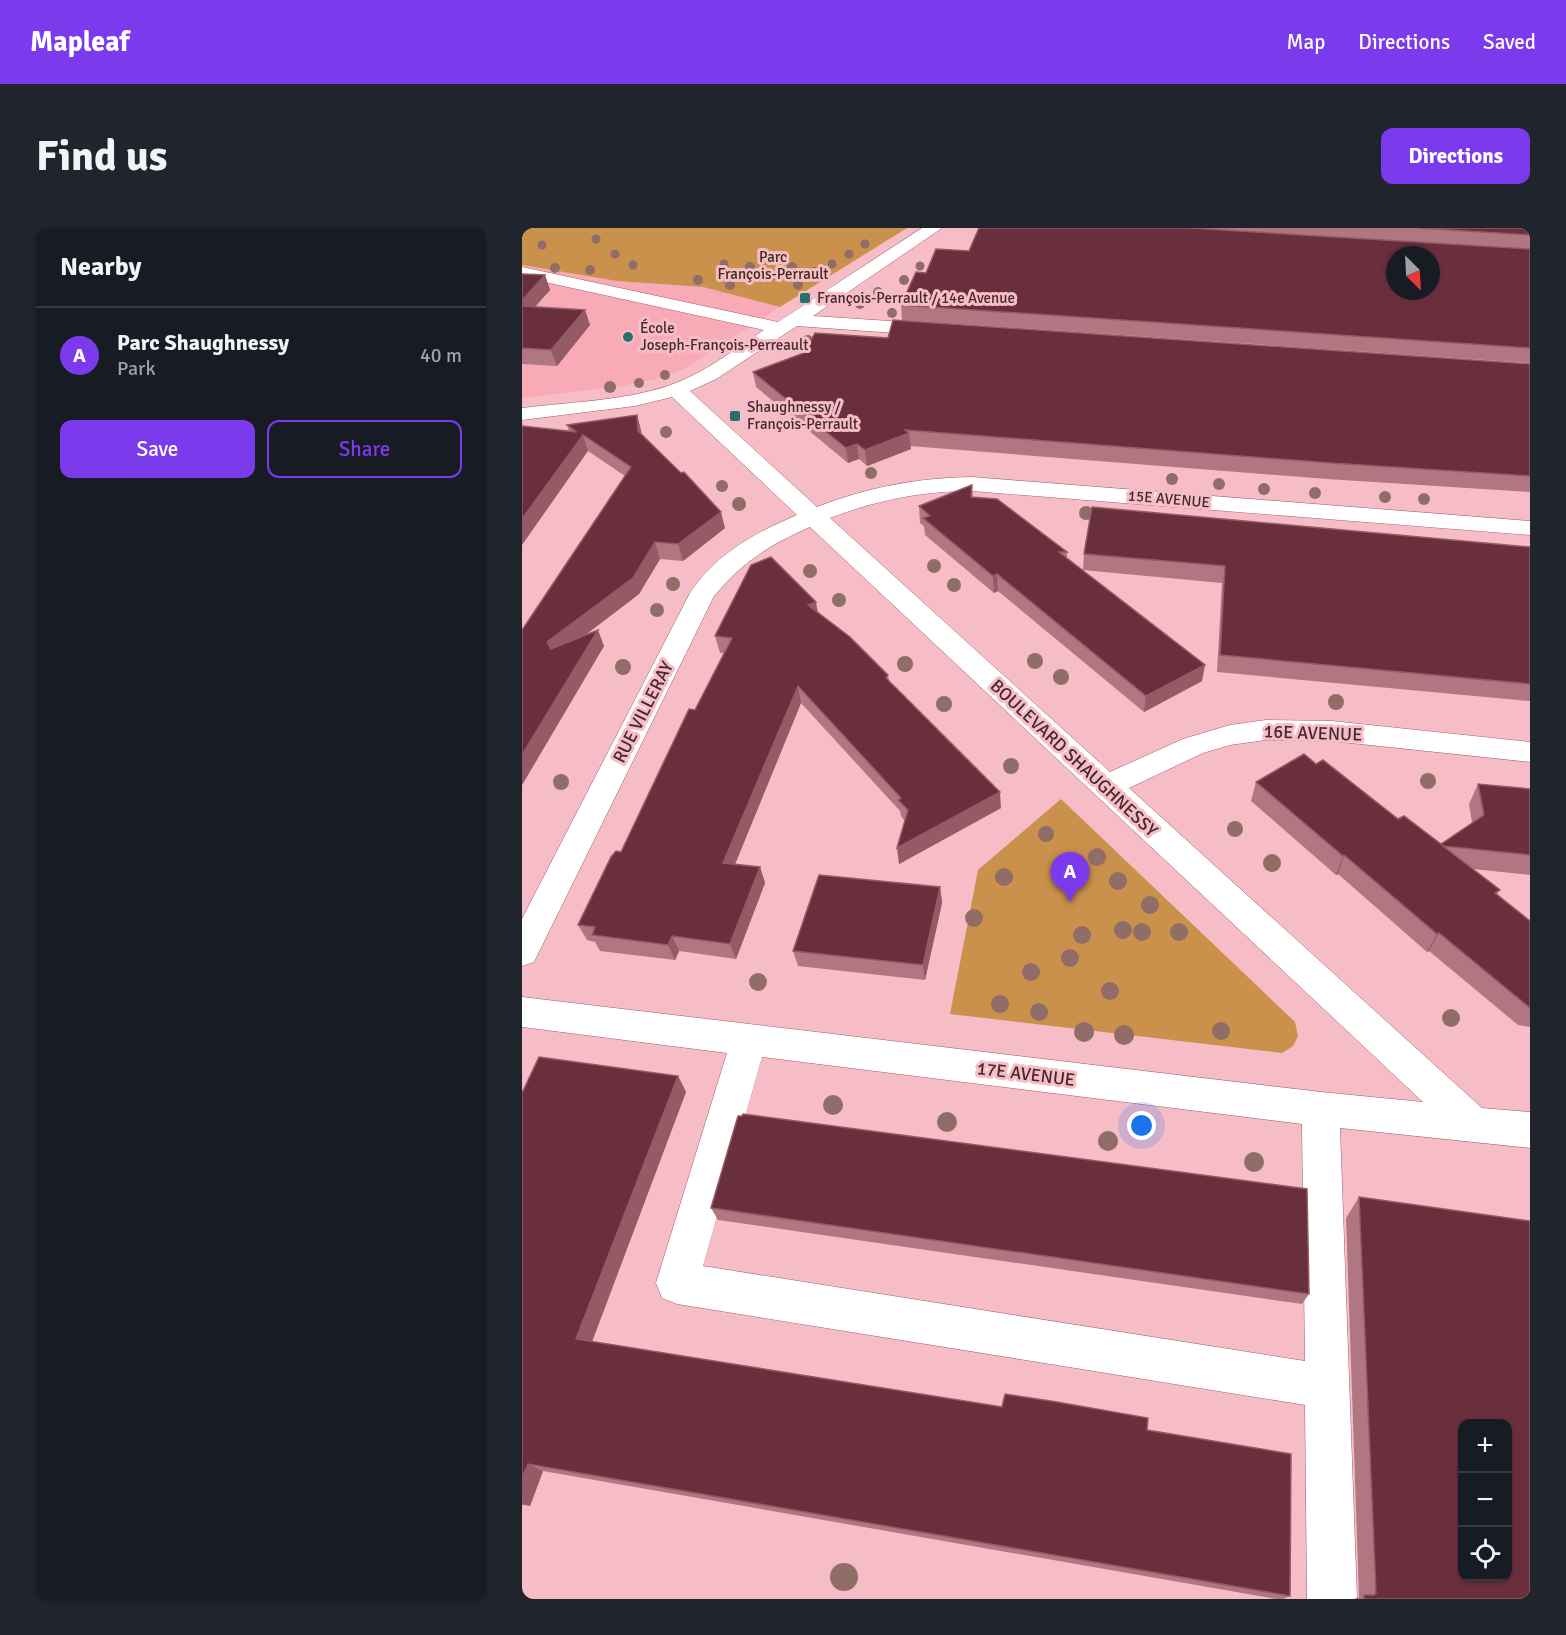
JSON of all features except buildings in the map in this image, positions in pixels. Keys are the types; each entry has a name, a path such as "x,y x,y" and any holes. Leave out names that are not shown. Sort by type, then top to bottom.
{"street":[{"path":"522,414 634,400 676,390 709,375 934,228"},
{"path":"522,272 786,324 957,332"},
{"name":"BOULEVARD SHAUGHNESSY","path":"676,390 1473,1124"},
{"name":"15E AVENUE","path":"813,516 853,500 901,487 972,484 1530,528"},
{"name":"RUE VILLERAY","path":"522,952 704,592 743,552 767,537 813,516"},
{"name":"16E AVENUE","path":"1106,787 1156,760 1199,744 1248,732 1288,729 1327,731 1530,752"},
{"name":"17E AVENUE","path":"522,1012 1321,1108 1530,1130"},
{"path":"749,1041 677,1283 1326,1386"},
{"path":"1321,1108 1332,1599"}],"shaded area":[{"name":"École Joseph-François-Perreault","path":"522,265 617,281 703,287 780,307 686,368 655,379 622,386 522,398"}],"green space":[{"name":"Parc François-Perrault","path":"522,228 907,228 780,307 703,287 617,281 522,265"},
{"path":"1061,799 1295,1022 1298,1036 1293,1046 1282,1053 950,1014 978,870"}],"place":[{"name":"François-Perrault / 14e Avenue","path":"805,298"},
{"name":"École Joseph-François-Perreault","path":"628,337"},
{"name":"Shaughnessy / François-Perrault","path":"735,416"},
{"name":"Parc Shaughnessy","path":"1070,902"}]}
